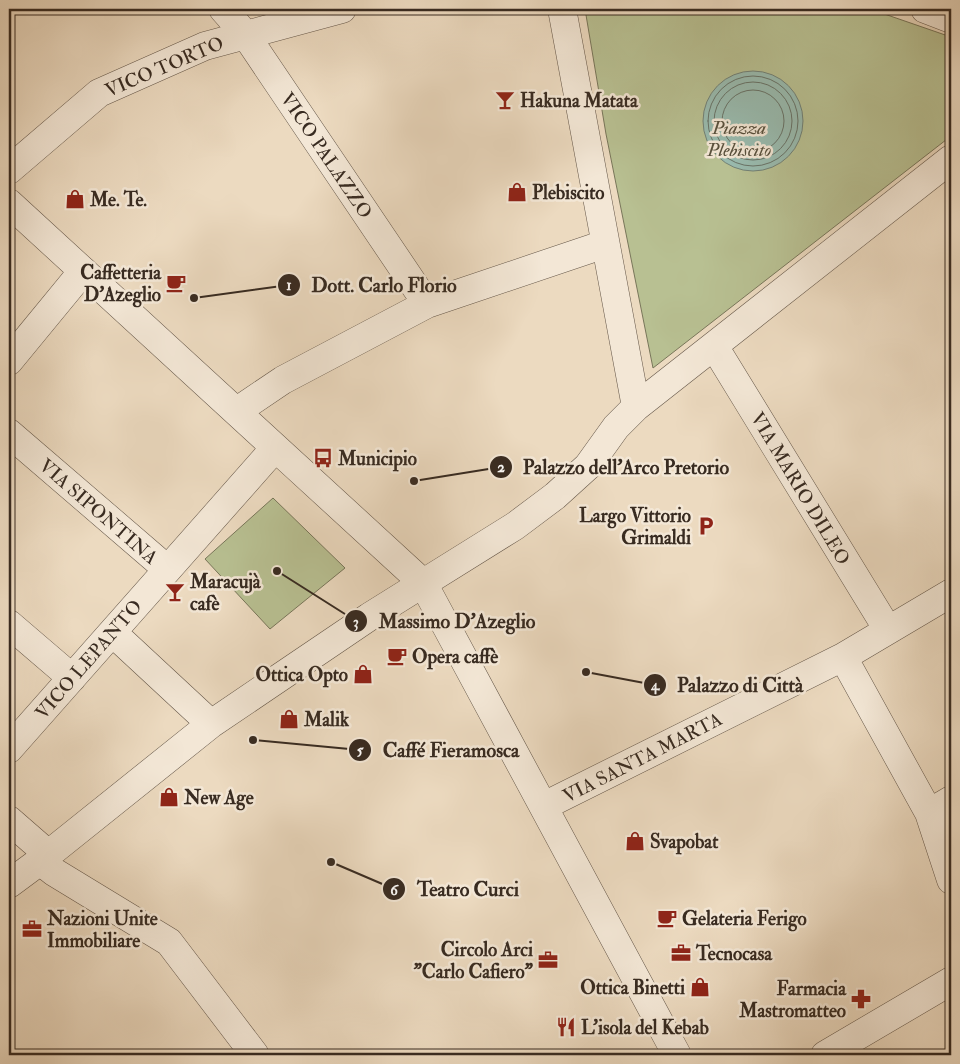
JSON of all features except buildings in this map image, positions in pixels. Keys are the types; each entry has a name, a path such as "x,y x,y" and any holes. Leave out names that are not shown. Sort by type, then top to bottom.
{"street":[{"name":"VICO PALAZZO","path":"223,9 246,34 427,304"},
{"name":"VICO TORTO","path":"9,170 99,93 205,46 342,9"},
{"path":"562,9 636,407"},
{"path":"925,9 951,19"},
{"path":"9,884 211,724 369,617 515,526 555,496 588,466 616,427 636,407 951,159"},
{"path":"9,203 423,582 677,1055"},
{"path":"237,411 283,380 427,304 605,244"},
{"path":"9,361 83,272"},
{"name":"VIA MARIO DILEO","path":"714,346 888,630"},
{"name":"VIA SIPONTINA","path":"9,433 167,569"},
{"name":"VICO LEPANTO","path":"9,749 275,448"},
{"name":"VIA SANTA MARTA","path":"544,806 843,657 951,594"},
{"path":"9,624 72,678"},
{"path":"113,633 211,724"},
{"path":"843,657 940,807 951,880"},
{"path":"9,820 44,858 54,872 169,942 255,1055"},
{"path":"825,1055 951,982"}],"green space":[{"name":"Piazza Plebiscito","path":"585,9 870,9 951,37 951,136 653,368 606,134"},
{"path":"273,498 345,568 270,629 205,559"}],"water":[{"path":"753,71 763,72 781,79 795,93 802,111 802,131 795,149 781,163 763,170 753,171 743,170 725,163 711,149 704,131 703,121 704,111 711,93 725,79 743,72"}],"place":[{"name":"Hakuna Matata","path":"505,100"},
{"name":"Plebiscito","path":"517,192"},
{"name":"Me. Te.","path":"75,199"},
{"name":"Caffetteria D'Azeglio","path":"176,283"},
{"name":"Dott. Carlo Florio","path":"194,298"},
{"name":"Municipio","path":"323,458"},
{"name":"Palazzo dell'Arco Pretorio","path":"414,481"},
{"name":"Largo Vittorio Grimaldi","path":"706,526"},
{"name":"Massimo D'Azeglio","path":"277,571"},
{"name":"Maracujà cafè","path":"175,592"},
{"name":"Opera caffè","path":"397,656"},
{"name":"Palazzo di Città","path":"586,672"},
{"name":"Ottica Opto","path":"363,674"},
{"name":"Malik","path":"289,719"},
{"name":"Caffé Fieramosca","path":"253,740"},
{"name":"New Age","path":"169,797"},
{"name":"Svapobat","path":"635,841"},
{"name":"Teatro Curci","path":"331,862"},
{"name":"Gelateria Ferigo","path":"667,918"},
{"name":"Nazioni Unite Immobiliare","path":"32,929"},
{"name":"Tecnocasa","path":"681,953"},
{"name":"Circolo Arci \"Carlo Cafiero\"","path":"548,960"},
{"name":"Ottica Binetti","path":"700,987"},
{"name":"Farmacia Mastromatteo","path":"861,999"},
{"name":"L'isola del Kebab","path":"566,1027"}]}
